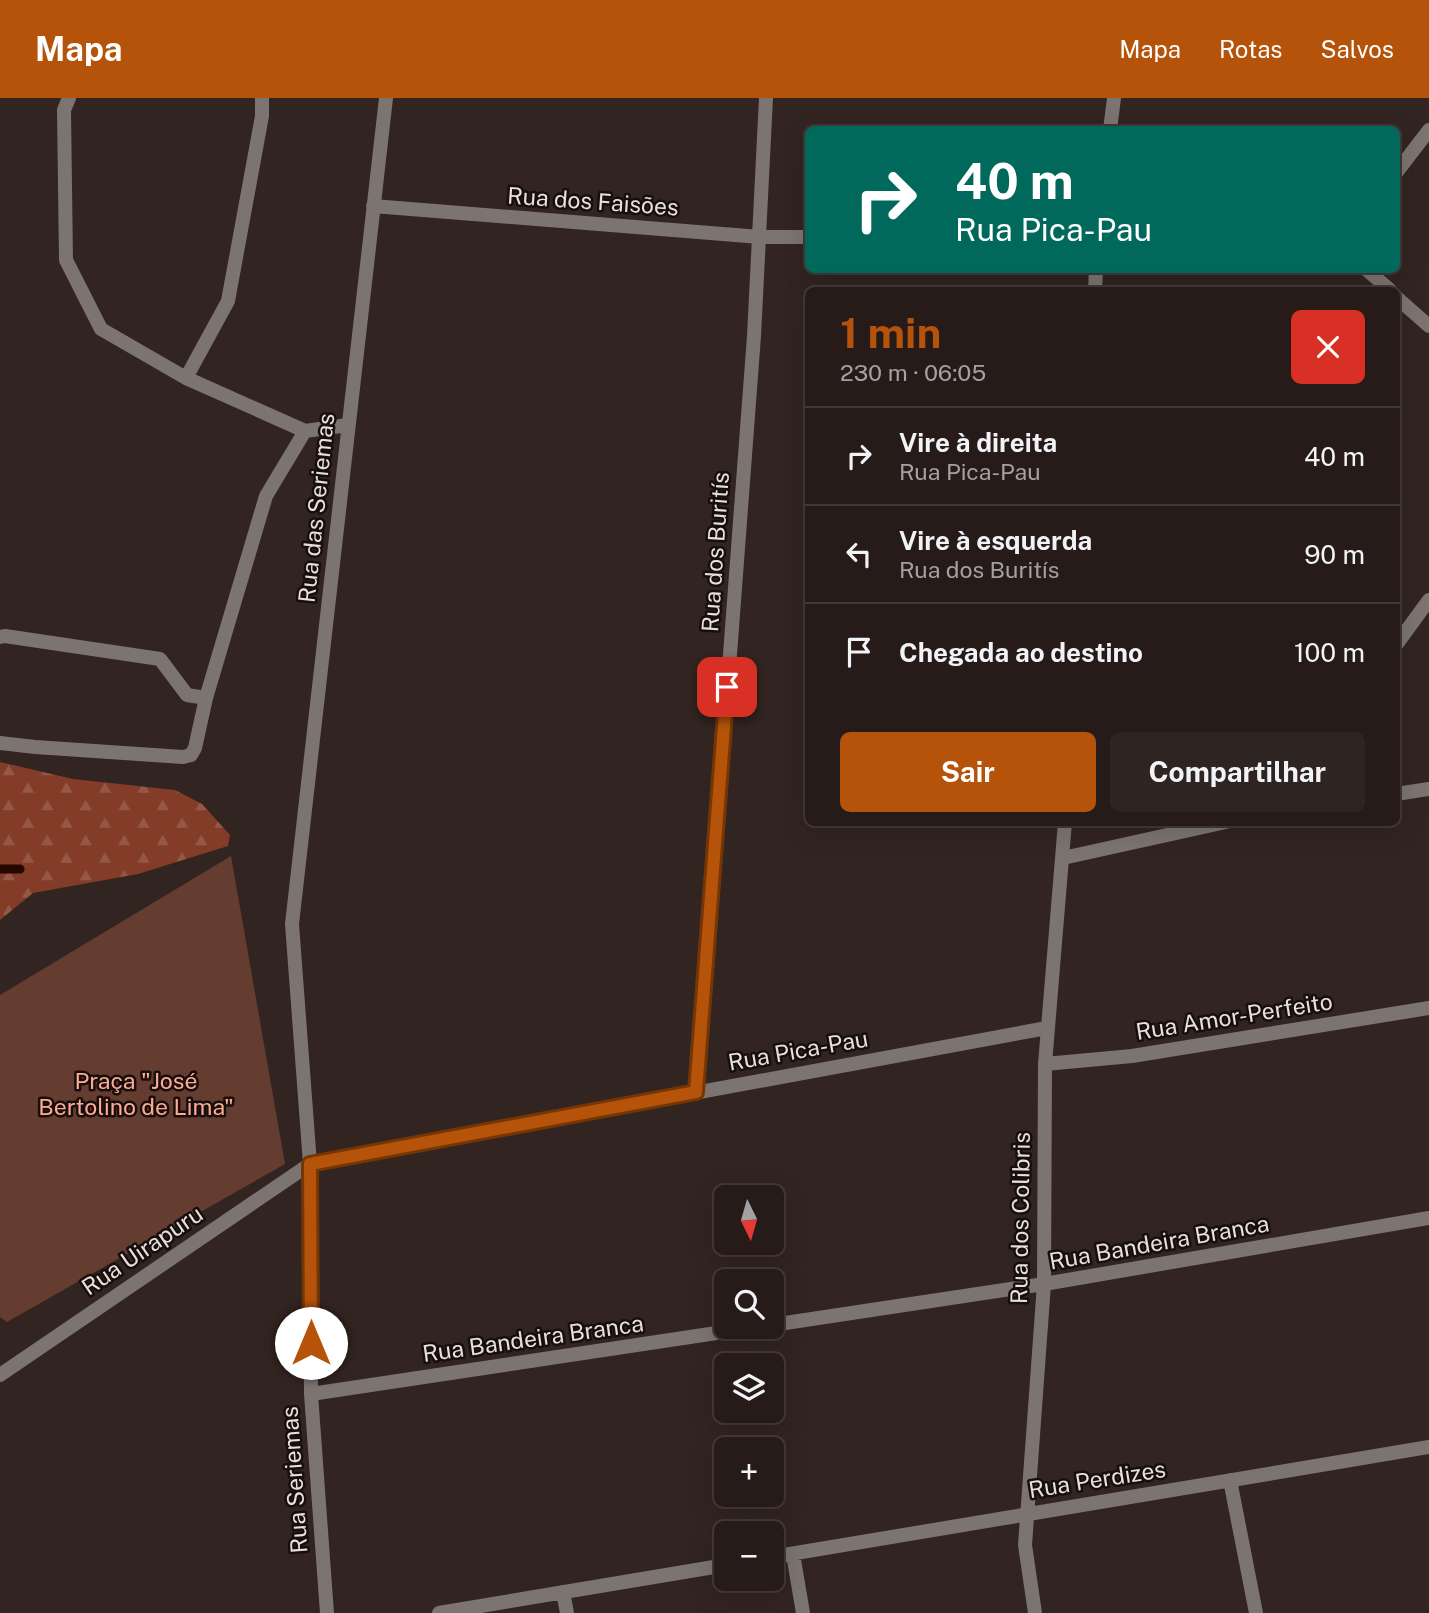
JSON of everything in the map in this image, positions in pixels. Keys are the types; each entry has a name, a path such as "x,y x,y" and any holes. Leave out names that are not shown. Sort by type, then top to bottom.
{"street":[{"path":"69,98 64,110 66,260 101,329 186,378 305,431 348,425"},
{"path":"186,378 228,301 262,116 262,98"},
{"name":"Rua das Seriemas","path":"292,924 386,98"},
{"name":"Rua dos Buritís","path":"696,1092 754,336 766,98"},
{"path":"1110,126 1114,98"},
{"path":"1400,168 1429,130"},
{"name":"Rua dos Faisões","path":"373,206 760,237 805,237"},
{"path":"1370,273 1387,287"},
{"path":"1400,300 1429,326"},
{"path":"0,743 183,757 191,755 266,495 305,431"},
{"path":"1400,640 1429,600"},
{"path":"0,636 160,659 187,695 206,698"},
{"path":"1400,793 1429,789"},
{"name":"Rua dos Colibris","path":"1035,1613 1025,1545 1044,1284 1045,1064 1065,826"},
{"path":"1063,858 1208,826"},
{"name":"Rua Seriemas","path":"292,924 310,1164 311,1394 327,1613"},
{"name":"Rua Amor-Perfeito","path":"1045,1064 1132,1056 1429,1008"},
{"name":"Rua Pica-Pau","path":"310,1164 1047,1028"},
{"name":"Rua Uirapuru","path":"0,1375 310,1164"},
{"name":"Rua Bandeira Branca","path":"784,1323 1044,1284 1429,1218"},
{"name":"Rua Bandeira Branca","path":"311,1394 714,1333"},
{"name":"Rua Perdizes","path":"784,1555 1429,1447"},
{"path":"1230,1480 1256,1613"},
{"path":"793,1553 803,1613"},
{"path":"439,1613 714,1567"},
{"path":"563,1592 567,1613"}],"green space":[{"path":"0,762 73,779 175,790 202,804 230,835 228,846 138,874 33,893 0,920"},
{"name":"Praça \"José Bertolino de Lima\"","path":"231,856 285,1164 7,1322 0,1317 0,995"}],"waterway":[{"path":"0,869 20,869"}],"route":[{"path":"311,1343 310,1164 696,1092 727,687"}]}
